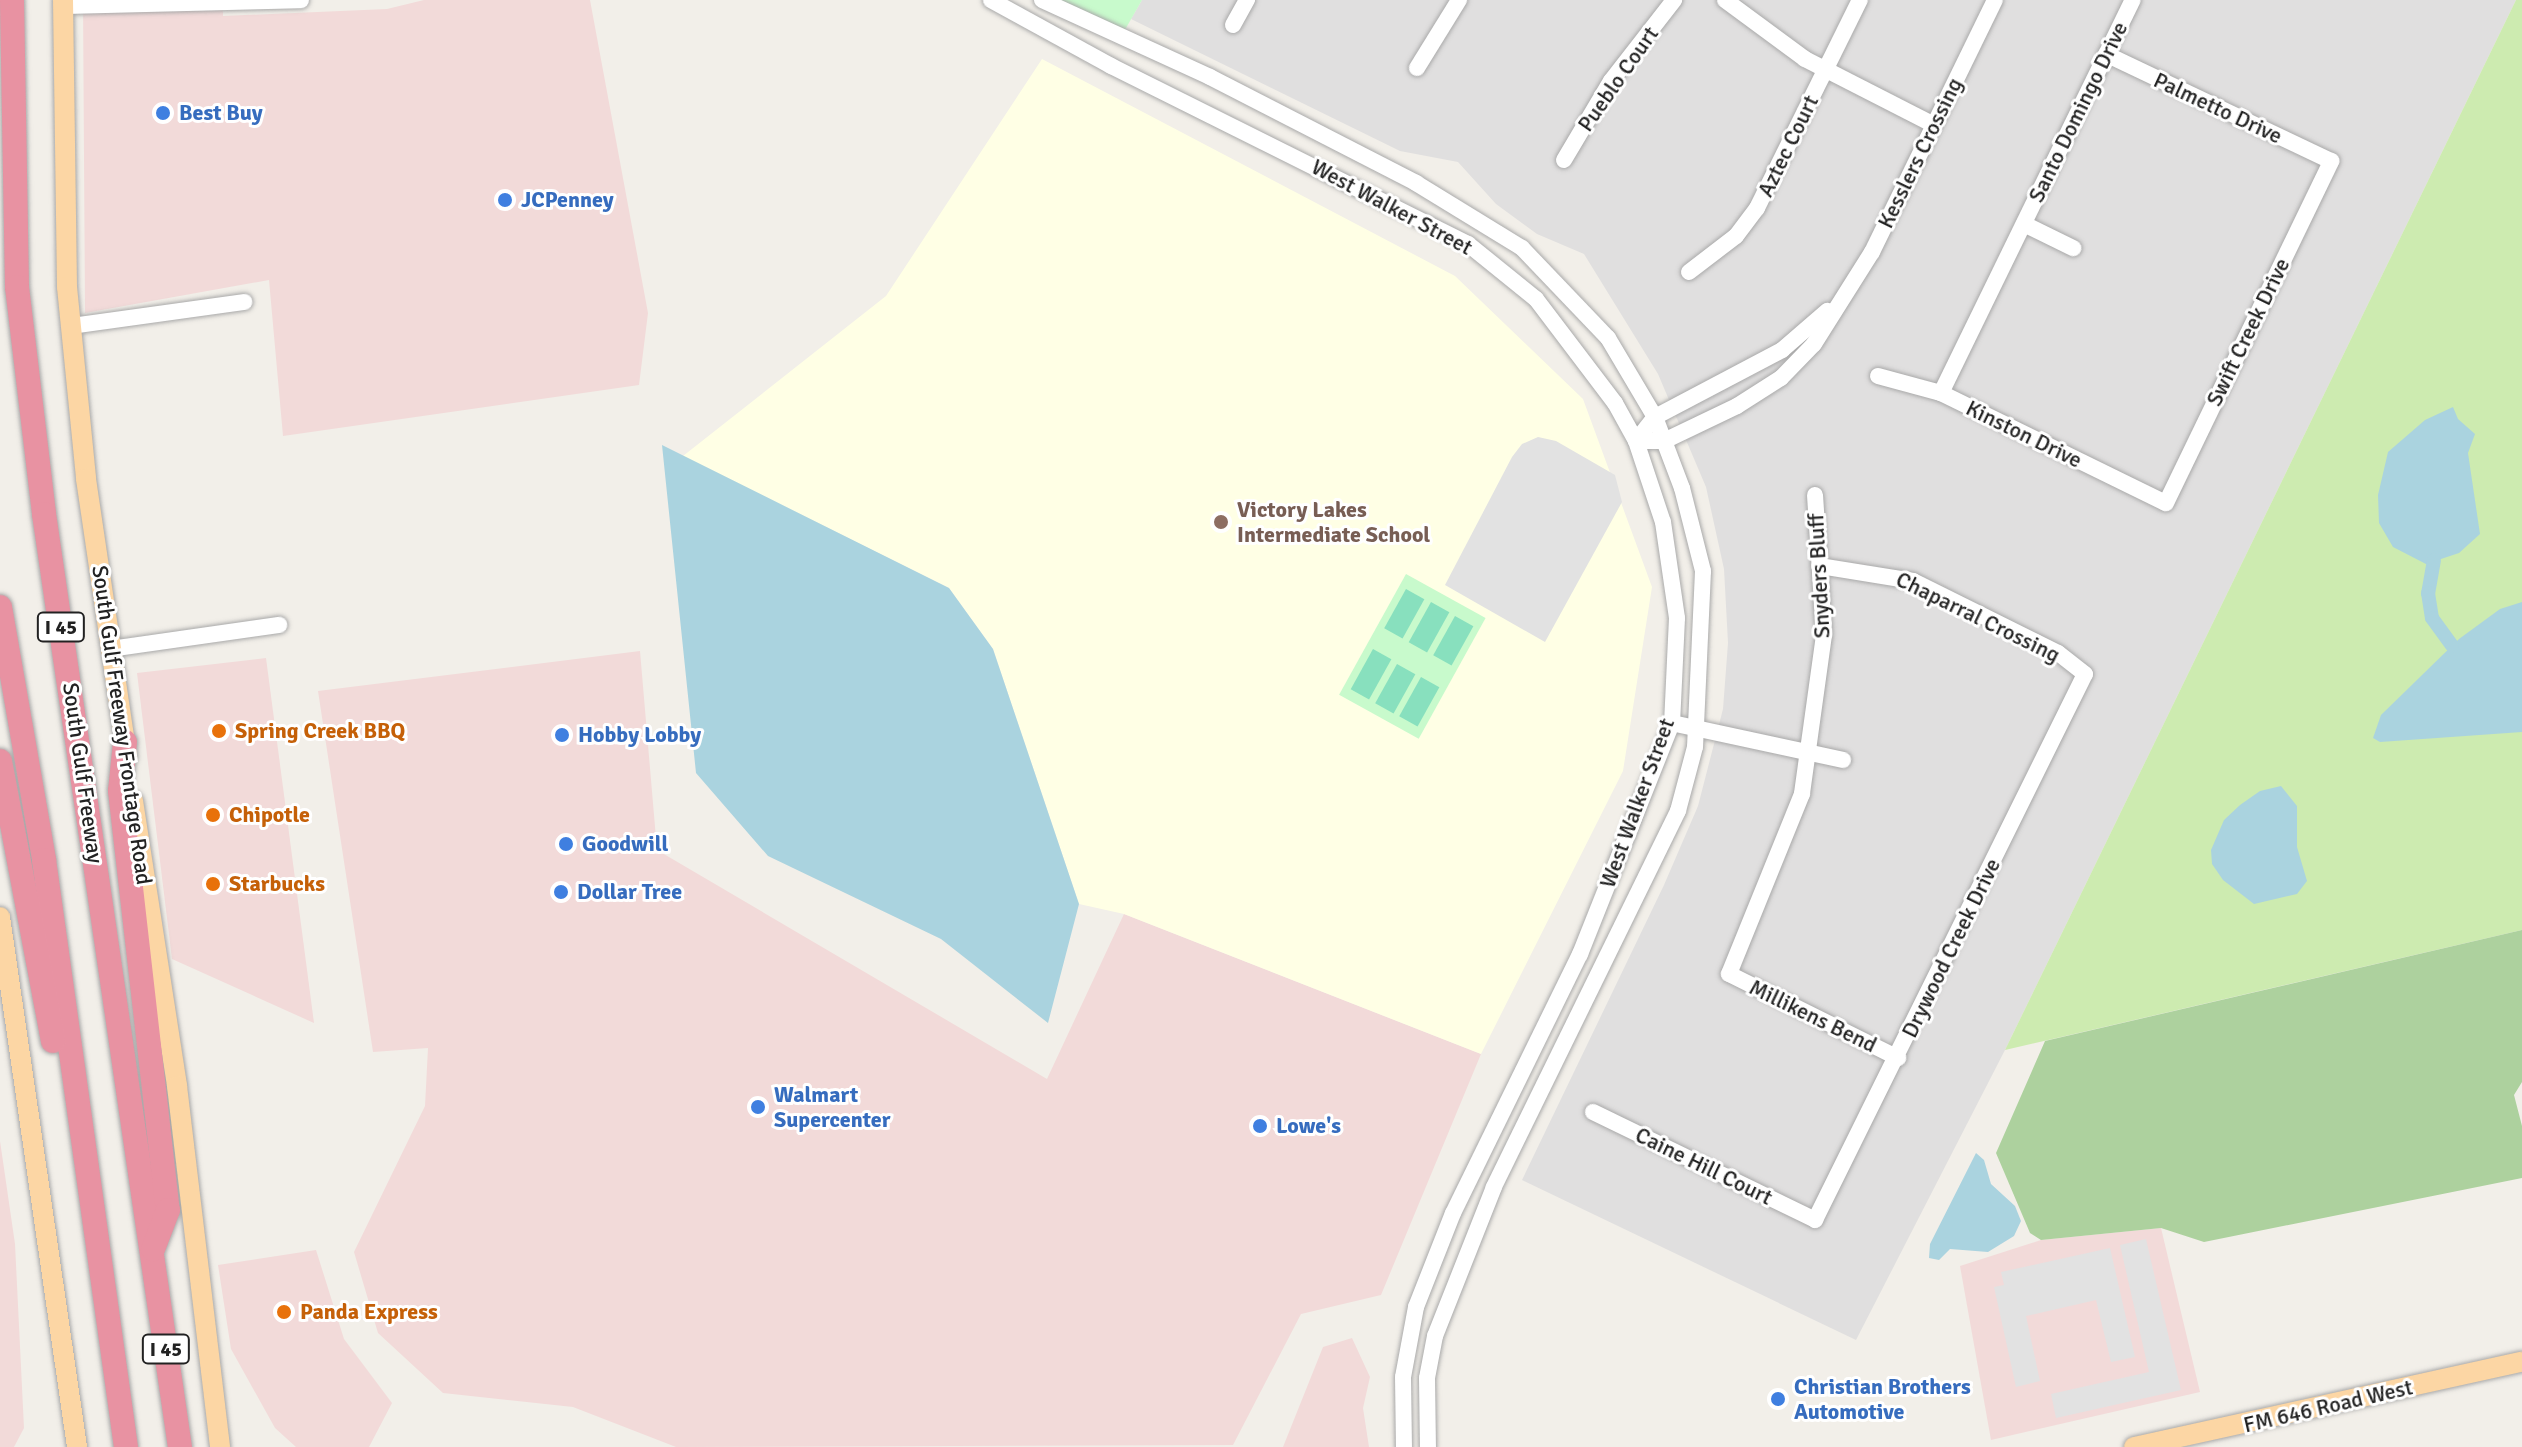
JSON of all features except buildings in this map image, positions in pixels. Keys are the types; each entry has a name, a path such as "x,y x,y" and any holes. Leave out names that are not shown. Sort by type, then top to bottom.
{"highway":[{"name":"South Gulf Freeway","path":"12,0 17,287 44,514 180,1447"},
{"name":"I 45","path":"0,607 44,860 126,1447"},
{"path":"125,742 120,791 168,1210 152,1251"},
{"path":"0,761 62,1093 94,1225"}],"main road":[{"name":"South Gulf Freeway Frontage Road","path":"63,3 71,326 110,649 177,1086 220,1447"},
{"path":"0,917 77,1447"},
{"name":"FM 646 Road West","path":"2134,1447 2522,1362"}],"street":[{"path":"63,3 301,0"},
{"name":"West Walker Street","path":"991,0 1098,59 1468,244 1536,299 1615,403 1636,441 1663,522 1677,618 1672,723 1580,954 1453,1213 1416,1307 1403,1377 1404,1447"},
{"name":"West Walker Street","path":"1042,0 1224,84 1416,183 1522,248 1608,338 1655,417 1703,571 1699,729 1678,811 1494,1187 1435,1336 1427,1378 1428,1447"},
{"path":"1233,25 1247,0"},
{"path":"1417,68 1459,0"},
{"name":"Pueblo Court","path":"1564,160 1611,81 1674,0"},
{"path":"1725,0 1826,70 1934,125"},
{"name":"Aztec Court","path":"1689,272 1736,236 1757,208 1860,0"},
{"name":"Kesslers Crossing","path":"1636,441 1664,441 1781,378 1814,344 1872,252 1995,0"},
{"name":"Santo Domingo Drive","path":"1941,393 2133,0"},
{"name":"Palmetto Drive","path":"2106,54 2331,161"},
{"name":"Swift Creek Drive","path":"2166,503 2331,161"},
{"name":"Santo Domingo Drive","path":"2024,224 2073,248"},
{"path":"71,326 244,302"},
{"name":"Kesslers Crossing","path":"1636,441 1655,417 1782,350 1838,302"},
{"name":"Kinston Drive","path":"1878,376 1941,393 2166,503"},
{"name":"Snyders Bluff","path":"1729,974 1802,794 1824,635 1815,495"},
{"name":"Chaparral Crossing","path":"1819,566 1913,581 2058,653 2085,674"},
{"path":"110,649 279,625"},
{"name":"Drywood Creek Drive","path":"1815,1220 1898,1058 2085,674"},
{"path":"1672,723 1843,760"},
{"name":"Millikens Bend","path":"1729,974 1898,1058"},
{"name":"Caine Hill Court","path":"1593,1112 1815,1220"}],"shaded area":[{"path":"83,0 223,0 223,16 387,9 424,0 590,0 648,313 639,385 283,436 269,280 85,313"},
{"path":"1142,0 2516,0 2005,1050 1856,1340 1522,1180 1664,885 1698,806 1723,709 1728,643 1724,569 1706,487 1658,374 1584,254 1537,234 1496,204 1458,162 1400,151 1131,19"},
{"name":"Victory Lakes Intermediate School","path":"1042,59 1455,276 1583,399 1652,587 1623,771 1481,1054 1124,914 1079,904 993,649 949,588 683,456 886,296"},
{"path":"1538,437 1556,441 1615,475 1622,502 1545,642 1445,585 1512,457 1522,444"},
{"path":"640,651 657,850 1047,1079 1124,914 1481,1054 1381,1295 1301,1314 1233,1445 676,1447 573,1407 443,1393 378,1333 354,1252 425,1106 428,1048 373,1052 318,691"},
{"path":"266,658 314,1023 172,959 137,673"},
{"path":"0,1141 15,1244 24,1428 14,1447 0,1447"},
{"path":"2161,1228 2200,1392 1991,1440 1960,1266 2041,1240"},
{"path":"2146,1239 2181,1390 2056,1418 2051,1394 2149,1372 2120,1245"},
{"path":"2110,1248 2135,1357 2111,1362 2096,1300 2026,1316 2040,1381 2016,1387 1994,1287 2004,1285 2001,1272"},
{"path":"316,1250 344,1339 392,1403 369,1447 296,1447 275,1428 231,1349 218,1265"},
{"path":"1352,1338 1370,1377 1363,1408 1369,1447 1283,1447 1323,1347"}],"green space":[{"path":"1052,0 1142,0 1122,35"},
{"path":"2516,0 2522,0 2522,930 2005,1050"},
{"path":"1406,574 1486,618 1419,739 1339,695"},
{"path":"1406,589 1424,599 1403,639 1384,628"},
{"path":"1431,602 1449,612 1427,652 1409,642"},
{"path":"1455,616 1473,626 1452,666 1433,655"},
{"path":"1373,649 1391,659 1369,699 1351,689"},
{"path":"1397,664 1415,674 1394,714 1375,703"},
{"path":"1421,677 1439,687 1418,727 1399,716"},
{"path":"2522,930 2522,1082 2514,1095 2522,1126 2522,1178 2204,1242 2161,1228 2041,1240 2030,1233 1996,1153 2045,1041"}],"water":[{"path":"2453,407 2458,419 2475,434 2468,453 2480,534 2459,553 2426,564 2393,547 2379,523 2378,495 2388,452 2425,420"},
{"path":"662,445 949,588 993,649 1079,904 1048,1023 941,939 768,856 696,773"},
{"path":"2522,602 2522,732 2380,742 2373,738 2381,715 2459,639 2500,609"},
{"path":"2281,786 2297,806 2297,847 2307,881 2297,894 2254,904 2223,880 2212,864 2211,850 2224,820 2240,805 2260,791"},
{"path":"1976,1153 1984,1160 1991,1184 2015,1206 2021,1221 2014,1236 1988,1252 1950,1249 1939,1260 1929,1258 1930,1244"}],"waterway":[{"path":"2434,560 2428,593 2432,618 2452,646"}],"place":[{"name":"Best Buy","path":"163,113"},
{"name":"JCPenney","path":"505,200"},
{"name":"Victory Lakes Intermediate School","path":"1221,522"},
{"name":"Spring Creek BBQ","path":"219,731"},
{"name":"Hobby Lobby","path":"562,735"},
{"name":"Chipotle","path":"213,815"},
{"name":"Goodwill","path":"566,844"},
{"name":"Starbucks","path":"213,884"},
{"name":"Dollar Tree","path":"561,892"},
{"name":"Walmart Supercenter","path":"758,1107"},
{"name":"Lowe's","path":"1260,1126"},
{"name":"Panda Express","path":"284,1312"},
{"name":"Christian Brothers Automotive","path":"1778,1399"}]}
